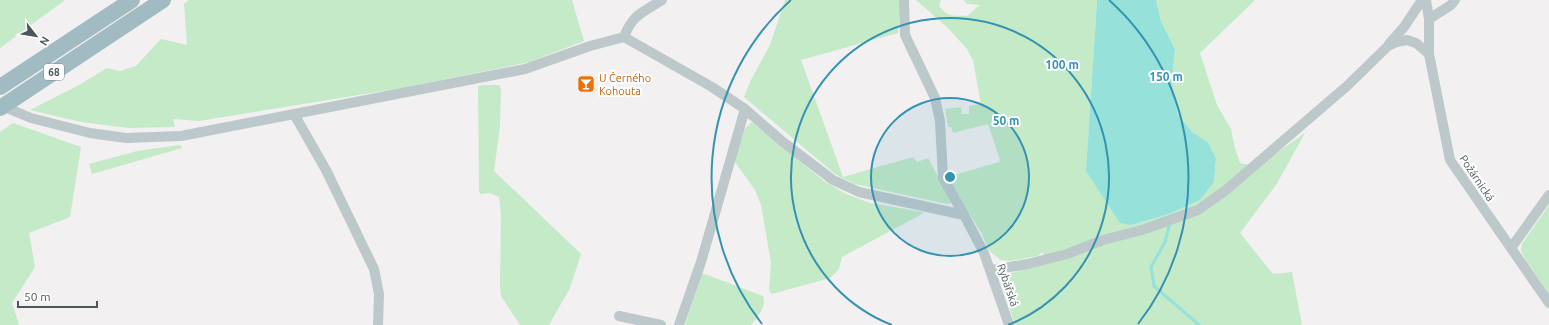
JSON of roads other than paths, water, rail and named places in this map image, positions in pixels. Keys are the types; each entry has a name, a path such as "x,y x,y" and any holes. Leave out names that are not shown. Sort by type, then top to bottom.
{"highway":[{"name":"68","path":"0,87 132,0"},
{"name":"68","path":"0,107 163,0"}],"street":[{"path":"624,37 633,18 662,0"},
{"name":"Rybářská","path":"904,0 905,35 935,98 940,121 942,178 964,214 984,253 1009,325"},
{"path":"991,270 1028,264 1067,254 1104,240 1142,230 1198,210 1226,190 1330,101 1388,46 1404,27 1422,0"},
{"name":"Požárnická","path":"1426,0 1429,19 1429,54 1450,160 1549,303"},
{"path":"1429,19 1455,0"},
{"path":"0,107 31,118 90,133 126,138 181,136 525,69 590,46 624,37 712,87 745,109 783,142 833,180 859,192 964,214"},
{"path":"1388,46 1407,40 1416,42 1429,54"},
{"path":"679,325 701,262 745,109"},
{"path":"294,114 326,170 374,269 379,294 378,325"},
{"path":"1511,248 1549,195"},
{"path":"618,316 661,325"}],"water":[{"path":"1097,0 1156,0 1161,21 1175,49 1172,82 1178,115 1192,132 1208,142 1216,158 1214,182 1200,200 1169,214 1131,225 1120,223 1086,171"}],"waterway":[{"path":"1170,223 1165,242 1151,267 1154,286 1199,325"}],"place":[{"name":"U Černého Kohouta","path":"586,84"}]}
